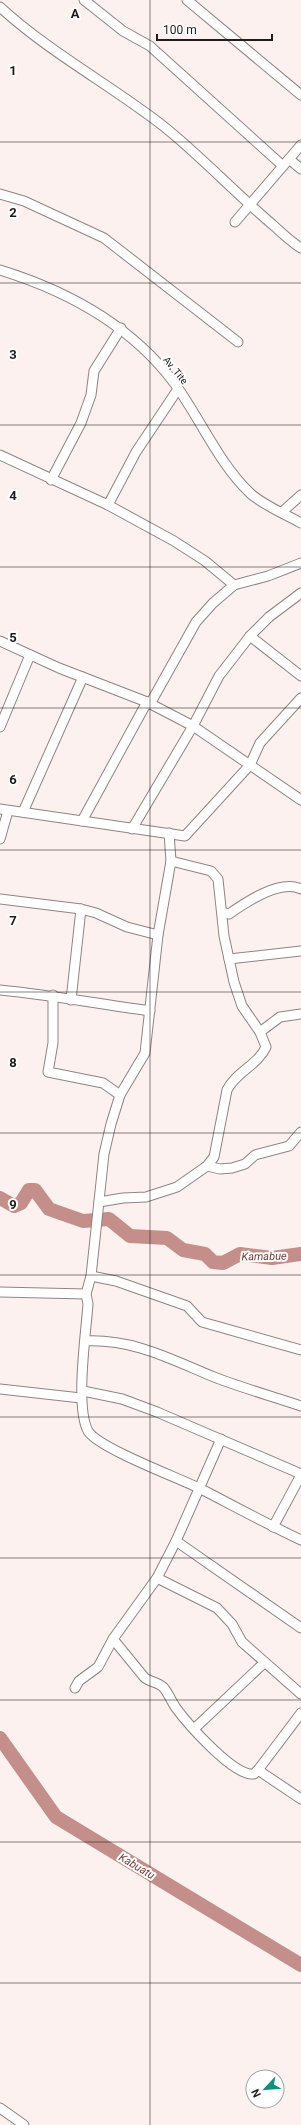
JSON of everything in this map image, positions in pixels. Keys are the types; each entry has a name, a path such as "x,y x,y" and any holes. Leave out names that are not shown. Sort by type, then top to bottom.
{"street":[{"path":"84,0 123,31 150,46 283,166"},
{"path":"187,0 301,95"},
{"path":"0,7 34,36 66,56 161,124 194,152 249,205 301,248"},
{"path":"234,222 301,145"},
{"path":"289,159 301,169"},
{"path":"0,194 24,201 104,238 238,342"},
{"name":"Av. Tite","path":"0,270 28,279 87,306 121,328 163,370 178,389 228,467 252,494 301,523"},
{"path":"52,480 81,423 90,395 94,372 121,328"},
{"path":"108,505 136,452 178,389"},
{"path":"0,455 108,505 174,541 205,561 234,585"},
{"path":"282,512 301,495"},
{"path":"82,821 148,703 196,622 213,603 234,585 268,576 301,563"},
{"path":"132,829 193,726 219,676 250,636 269,617 301,593"},
{"path":"250,636 301,676"},
{"path":"0,641 59,668 83,676 148,703 193,726 301,800"},
{"path":"0,727 30,655"},
{"path":"22,812 83,676"},
{"path":"0,839 4,810 132,829 187,835 250,765 260,743 301,698"},
{"path":"169,833 171,861 158,935 145,1052 120,1095 104,1154 91,1276 86,1294 88,1304 82,1394 86,1425 91,1435 108,1446 301,1540"},
{"path":"100,1202 123,1198 146,1197 177,1187 208,1166 214,1156 227,1090 232,1080 261,1056 266,1047 260,1032 242,1006 229,959 220,886 215,875 211,871 171,861"},
{"path":"222,912 229,914 256,896 278,888 297,887 301,889"},
{"path":"0,899 81,909 96,913 127,927 158,935"},
{"path":"71,1000 81,909"},
{"path":"229,959 301,951"},
{"path":"0,990 53,995 71,1000 150,1011"},
{"path":"53,995 53,1043 48,1072 103,1084 120,1095"},
{"path":"260,1032 280,1017 301,1014"},
{"path":"208,1166 220,1169 232,1168 245,1164 255,1155 289,1146 301,1132"},
{"path":"91,1276 99,1276 157,1294 187,1306 202,1322 301,1350"},
{"path":"0,1292 86,1294"},
{"path":"85,1341 108,1340 154,1351 215,1377 301,1406"},
{"path":"0,1389 82,1394 122,1399 221,1438 301,1474 273,1527"},
{"path":"74,1688 79,1680 98,1667 113,1639 157,1578 176,1540 221,1438"},
{"path":"176,1540 301,1628"},
{"path":"157,1578 217,1608 232,1624 238,1638 264,1663 301,1694"},
{"path":"113,1639 148,1681 162,1686 176,1708 217,1754 238,1768 251,1774 258,1770 301,1713"},
{"path":"194,1729 264,1663"},
{"path":"258,1770 301,1799"},
{"path":"0,2108 24,2125"}],"waterway":[{"name":"Kamabue","path":"0,1198 14,1206 21,1203 29,1190 35,1190 49,1209 83,1221 109,1219 130,1236 167,1238 183,1250 205,1254 213,1262 223,1263 240,1254 272,1258 301,1254"},
{"name":"Kabuatu","path":"0,1738 56,1817 301,1965"}]}
